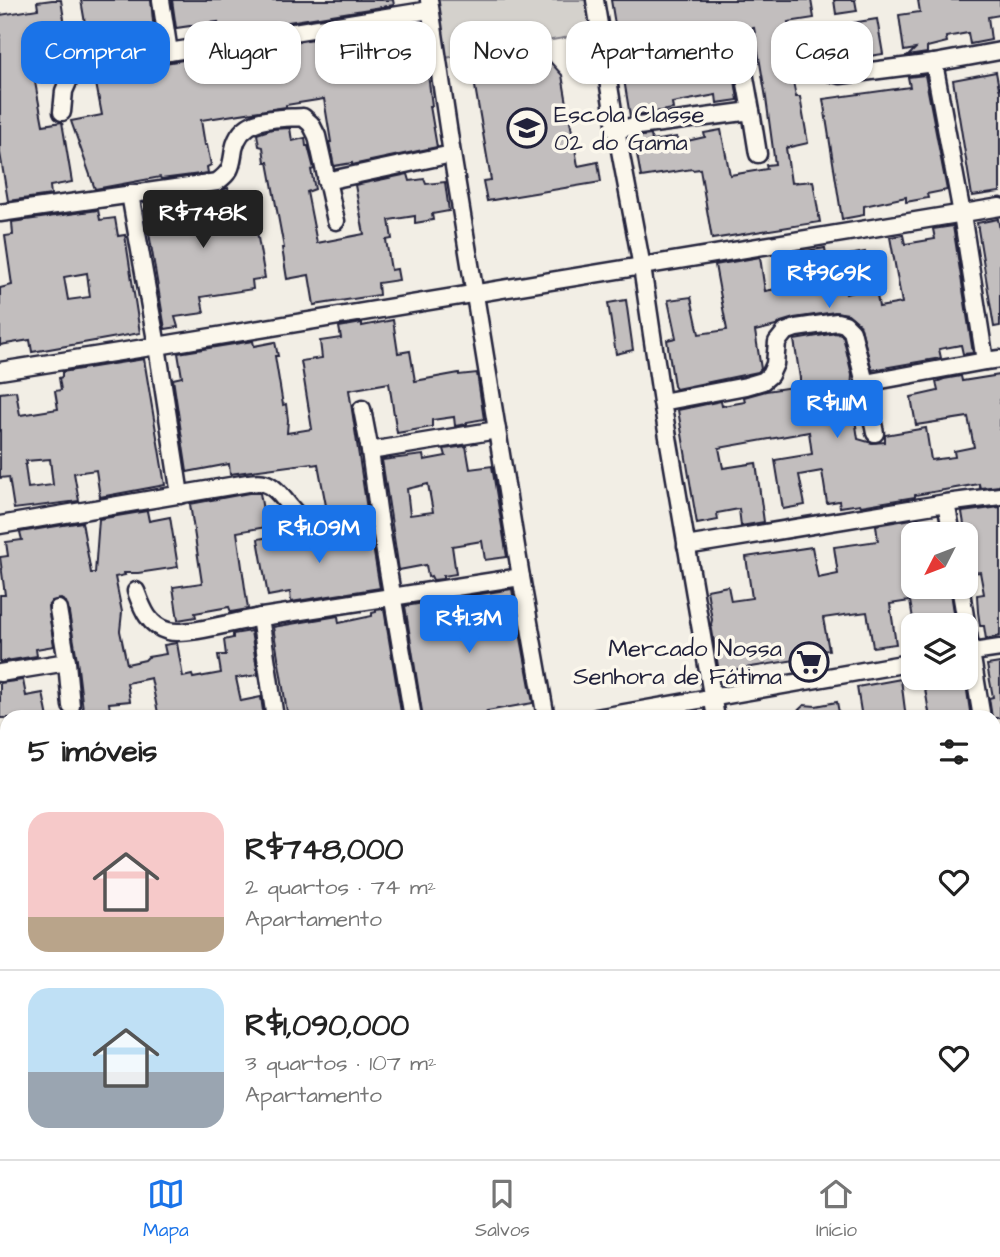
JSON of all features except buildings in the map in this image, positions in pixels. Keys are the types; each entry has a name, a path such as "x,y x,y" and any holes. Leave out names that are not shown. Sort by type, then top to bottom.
{"street":[{"path":"161,0 164,21"},
{"path":"595,0 715,710"},
{"path":"170,52 430,5 452,154 545,710"},
{"path":"873,71 1000,51"},
{"path":"865,383 992,360 934,63"},
{"path":"62,112 67,84"},
{"path":"746,84 758,154"},
{"path":"616,129 751,111"},
{"path":"0,213 217,182 228,174 238,140 251,124 260,120 303,117 311,124 317,136 336,221"},
{"path":"326,181 452,154"},
{"path":"130,194 180,495"},
{"path":"0,370 1000,207"},
{"path":"662,402 763,381 770,375 775,364 777,342 785,332 837,322 845,324 852,331 875,433"},
{"path":"362,409 412,710"},
{"path":"370,451 497,430"},
{"path":"0,525 263,482 272,487 296,514 311,525 323,527 379,517"},
{"path":"686,546 1000,496"},
{"path":"946,503 949,522"},
{"path":"136,591 145,615 156,624 167,631 189,631 260,617 521,577"},
{"path":"58,609 71,706"},
{"path":"260,617 274,710"},
{"path":"978,652 1000,648"},
{"path":"0,673 67,663"},
{"path":"641,710 901,664"},
{"path":"976,690 980,710"}],"shaded area":[{"path":"437,0 586,0 589,21 566,21 566,38 552,40 552,21 450,21 450,57 445,58"}],"place":[{"name":"Escola Classe 02 do Gama","path":"527,128"},
{"name":"Mercado Nossa Senhora de Fátima","path":"809,662"}]}
